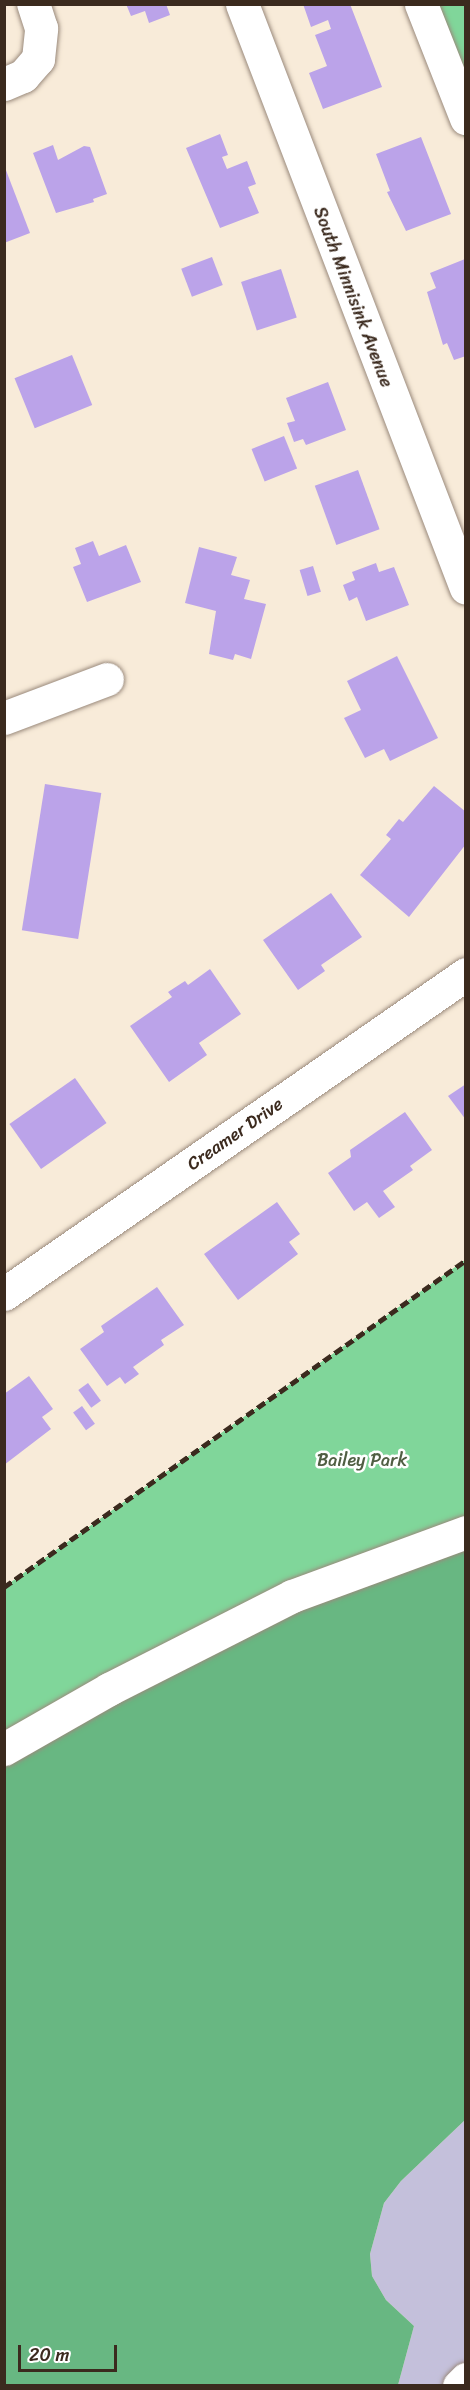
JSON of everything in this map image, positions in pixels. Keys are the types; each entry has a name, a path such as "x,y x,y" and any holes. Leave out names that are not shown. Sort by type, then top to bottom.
{"street":[{"path":"4,84 23,76 38,59 41,28 33,4"},
{"name":"South Minnisink Avenue","path":"242,4 465,588"},
{"path":"421,4 465,118"},
{"path":"4,718 106,679"},
{"name":"Creamer Drive","path":"4,1294 465,974"},
{"path":"4,1749 109,1689 292,1596 465,1532"},
{"path":"459,2385 465,2379"}],"shaded area":[{"path":"465,2120 465,2385 398,2385 414,2326 386,2300 372,2276 370,2254 384,2203 401,2181"}],"green space":[{"path":"413,5 465,5 465,140"},
{"name":"Bailey Park","path":"465,1260 465,1532 5,1749 4,1587"},
{"path":"465,1532 465,2120 401,2181 384,2203 370,2254 372,2276 386,2300 414,2326 398,2385 5,2385 4,1749"}],"building":[{"path":"126,4 166,4 170,15 149,23 145,11 131,16"},
{"path":"303,4 350,4 382,87 323,109 309,73 327,66 315,35 331,29 328,20 311,27"},
{"path":"220,134 228,155 222,157 227,169 247,161 256,184 248,187 259,213 220,228 186,148"},
{"path":"421,137 451,214 406,231 387,192 390,191 376,154"},
{"path":"53,145 58,160 84,146 90,147 107,194 93,199 94,202 56,213 33,153"},
{"path":"4,165 30,233 4,243"},
{"path":"212,257 223,285 192,297 181,269"},
{"path":"465,259 466,356 454,360 447,343 443,345 427,292 436,288 430,273"},
{"path":"281,269 297,318 257,330 241,282"},
{"path":"72,355 92,405 35,428 15,378"},
{"path":"328,382 346,430 306,445 303,439 294,442 287,423 295,421 286,398"},
{"path":"284,436 297,468 265,482 252,449"},
{"path":"358,470 380,529 336,545 315,486"},
{"path":"93,541 99,556 126,545 141,582 87,602 73,567 81,564 75,548"},
{"path":"199,547 237,557 231,575 250,580 244,599 266,604 251,659 235,654 233,660 209,654 216,611 185,603"},
{"path":"376,563 379,572 394,567 409,605 366,621 357,597 349,601 343,585 355,580 352,572"},
{"path":"313,566 321,592 308,596 300,570"},
{"path":"397,656 438,738 390,761 384,749 365,758 344,718 361,710 347,681"},
{"path":"45,784 101,793 78,939 22,930"},
{"path":"434,786 466,812 466,844 409,917 360,875 391,839 386,835 399,819 403,822"},
{"path":"331,893 362,937 321,965 325,971 298,990 263,940"},
{"path":"210,969 241,1014 199,1043 207,1055 169,1082 130,1026 172,997 168,992 185,981 188,985"},
{"path":"75,1078 107,1123 41,1169 9,1124"},
{"path":"466,1084 466,1120 448,1096"},
{"path":"405,1112 432,1150 410,1166 413,1170 383,1191 395,1207 379,1218 367,1202 354,1211 328,1173 351,1157 350,1150"},
{"path":"277,1202 300,1234 289,1242 298,1254 238,1300 204,1254"},
{"path":"157,1287 184,1325 161,1340 164,1345 133,1367 139,1374 125,1384 120,1377 107,1386 80,1349 104,1332 101,1326"},
{"path":"29,1376 53,1409 42,1417 51,1429 4,1465 4,1394"},
{"path":"88,1383 101,1401 91,1408 78,1390"},
{"path":"82,1406 95,1424 86,1430 73,1412"}],"railway":[{"path":"4,1587 466,1260"}]}
